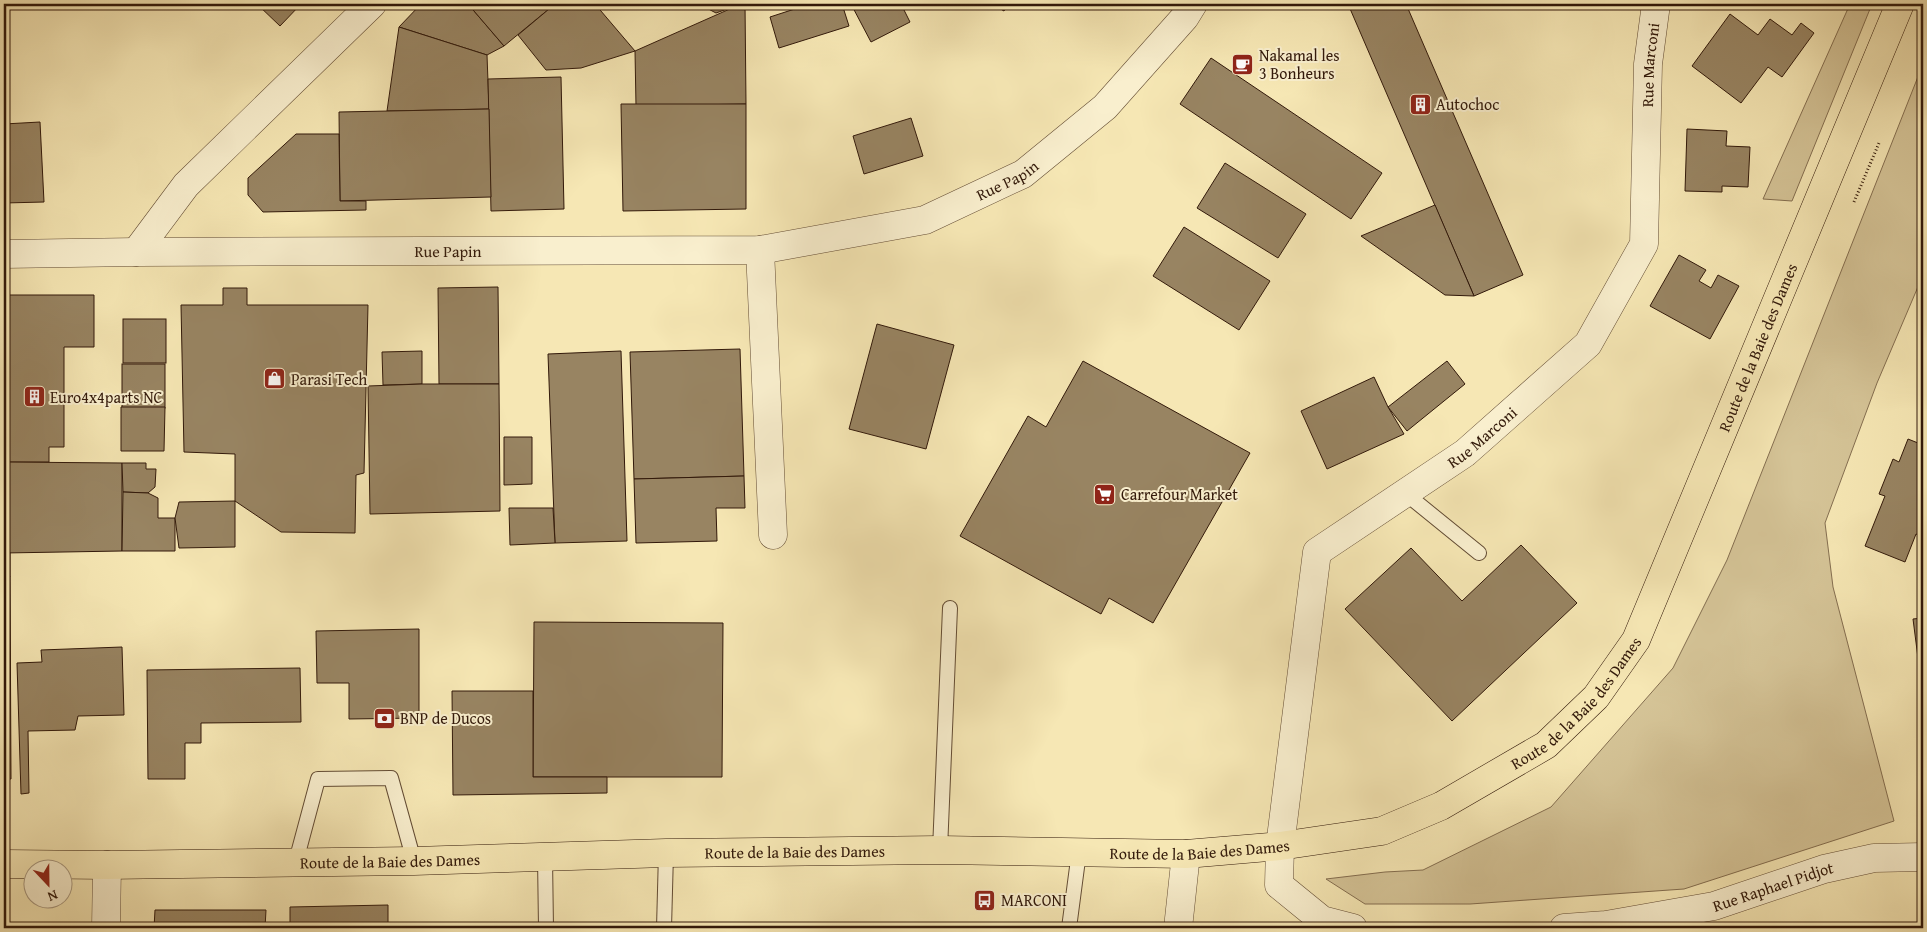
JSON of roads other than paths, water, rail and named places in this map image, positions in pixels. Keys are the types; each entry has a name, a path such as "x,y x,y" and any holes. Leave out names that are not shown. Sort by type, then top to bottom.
{"main road":[{"name":"Route de la Baie des Dames","path":"4,864 107,865 296,861 414,861 666,853 940,850 1186,854 1280,846 1382,831 1441,806 1546,745 1596,697 1636,640 1900,4"}],"street":[{"path":"136,252 186,185 372,4"},
{"name":"Rue Papin","path":"4,254 760,250 925,220 1023,174 1105,107 1184,17 1193,4"},
{"name":"Rue Marconi","path":"1280,846 1317,552 1465,453 1588,344 1644,244 1648,64 1656,4"},
{"path":"760,250 773,535"},
{"path":"1280,846 1279,885 1322,920 1353,928"},
{"path":"1178,928 1186,854"},
{"name":"Rue Raphael Pidjot","path":"1564,928 1606,925 1714,906 1824,869 1874,858 1923,857"},
{"path":"106,928 107,865"}],"lane":[{"path":"1405,493 1480,553"},
{"path":"940,850 950,608"},
{"path":"296,861 318,779 391,778 414,861"},
{"path":"1069,928 1079,852"},
{"path":"664,928 666,853"},
{"path":"545,858 546,928"}],"place":[{"name":"Nakamal les 3 Bonheurs","path":"1243,64"},
{"name":"Autochoc","path":"1420,104"},
{"name":"Parasi Tech","path":"275,379"},
{"name":"Euro4x4parts NC","path":"34,397"},
{"name":"Carrefour Market","path":"1105,494"},
{"name":"BNP de Ducos","path":"384,718"},
{"name":"MARCONI","path":"985,900"}]}
